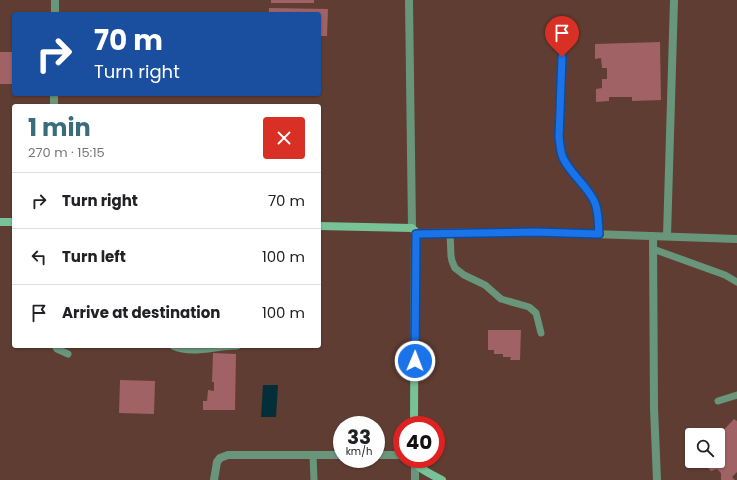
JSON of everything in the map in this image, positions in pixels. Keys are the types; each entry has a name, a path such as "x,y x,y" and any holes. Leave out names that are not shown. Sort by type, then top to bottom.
{"street":[{"path":"55,0 55,12"},
{"path":"409,0 414,231 414,416"},
{"path":"667,236 674,0"},
{"path":"0,222 12,222"},
{"path":"321,226 450,233 535,232 737,238"},
{"path":"653,236 656,480"},
{"path":"214,480 217,462 224,456 333,455"},
{"path":"414,468 415,480"},
{"path":"424,468 442,480"}],"lane":[{"path":"562,57 559,137 560,148 568,166 595,203 599,234"},
{"path":"450,233 451,256 455,268 464,275 485,285 501,300 531,308 536,314 541,333"},
{"path":"653,249 725,275 737,282"},
{"path":"57,348 68,354"},
{"path":"178,348 184,350 197,350 217,348"},
{"path":"718,401 737,395"},
{"path":"313,455 314,480"}],"water":[{"path":"263,385 278,385 276,417 261,417"}],"building":[{"path":"271,0 314,0 314,3 271,3"},
{"path":"269,8 328,9 327,36 321,36 321,12 269,12"},
{"path":"660,42 661,100 632,101 632,97 609,97 609,101 596,102 596,89 602,88 602,79 607,79 607,68 602,68 601,58 595,59 595,44"},
{"path":"0,52 12,52 12,84 0,84"},
{"path":"488,330 521,330 520,360 510,360 511,357 503,357 503,354 494,354 494,350 488,350"},
{"path":"213,353 236,354 235,410 203,410 203,401 207,401 208,390 214,391 214,382 212,382"},
{"path":"120,380 155,381 154,414 119,413"},
{"path":"734,419 737,421 737,472 732,477 735,480 721,480 721,473 717,469 711,471 708,468 725,468 725,429"}],"route":[{"path":"415,361 416,234 535,232 599,234 595,203 568,166 560,148 559,137 562,57"}]}
